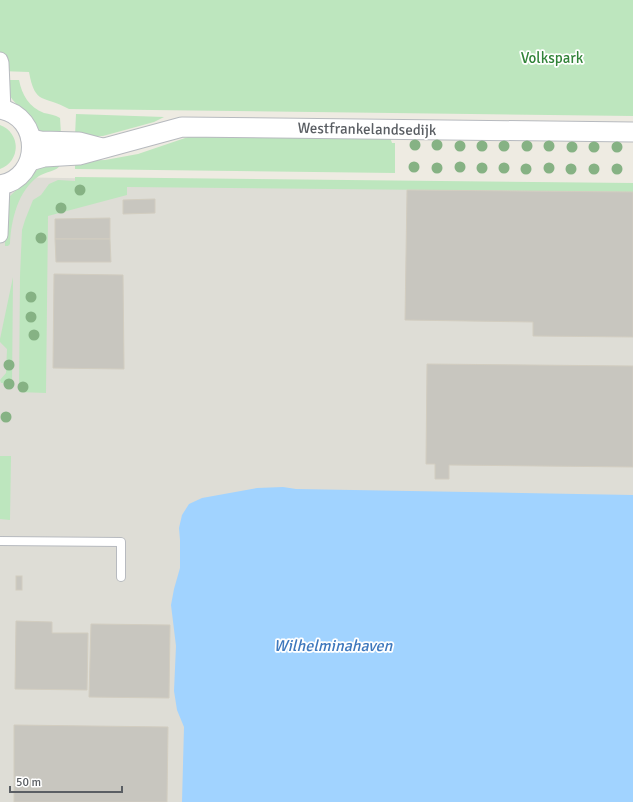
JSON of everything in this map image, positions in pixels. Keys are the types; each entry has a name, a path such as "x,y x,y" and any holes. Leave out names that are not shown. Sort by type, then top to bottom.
{"street":[{"path":"0,60 1,109 11,112 21,120 28,130 31,138 32,154 30,161 19,176 11,182 1,185 0,235"},
{"name":"Westfrankelandsedijk","path":"30,161 44,157 79,155 182,128 633,132"},
{"name":"Westfrankelandsedijk","path":"31,138 41,141 79,142 103,148"}],"lane":[{"path":"0,542 120,542 120,577"}],"shaded area":[{"path":"0,177 633,187 633,498 189,802 0,802"}],"green space":[{"name":"Volkspark","path":"0,0 633,0 633,116 69,109 38,95 31,83 29,72 0,71"},
{"path":"7,80 19,80 22,91 30,104 44,113 60,118 61,134 42,132 38,129 12,99 9,94"},
{"path":"76,114 164,117 154,122 103,136 75,136"},
{"path":"0,125 12,134 16,147 12,160 0,169"},
{"path":"191,136 390,137 392,143 395,143 395,173 75,169 75,161 105,160 138,154"},
{"path":"60,165 57,169 39,176 26,189 17,206 14,216 10,244 5,246 4,210 9,197 40,167"},
{"path":"75,177 633,183 633,192 127,187 127,195 48,216 46,393 19,392 22,230 33,200 41,195 49,184 58,180 75,181"},
{"path":"13,277 12,389 9,389 1,383 0,380 6,373 7,349 0,342 0,339"},
{"path":"0,456 11,456 10,520 0,519"}],"water":[{"name":"Wilhelminahaven","path":"283,487 296,489 633,495 633,802 182,802 184,727 177,710 174,691 176,646 171,605 180,568 179,528 182,515 189,504 202,498 257,488"}],"building":[{"path":"407,190 633,192 633,337 533,336 533,322 405,320"},
{"path":"155,199 155,213 123,214 123,200"},
{"path":"110,218 110,239 55,239 55,219"},
{"path":"55,239 110,239 111,262 56,262"},
{"path":"54,274 123,275 124,369 53,368"},
{"path":"427,364 633,366 633,467 449,465 449,479 435,479 435,464 426,464"},
{"path":"16,576 22,576 22,590 16,590"},
{"path":"16,621 52,622 52,633 88,633 87,690 15,689"},
{"path":"91,624 170,625 169,698 89,697"},
{"path":"14,725 168,727 167,802 14,802"}]}
